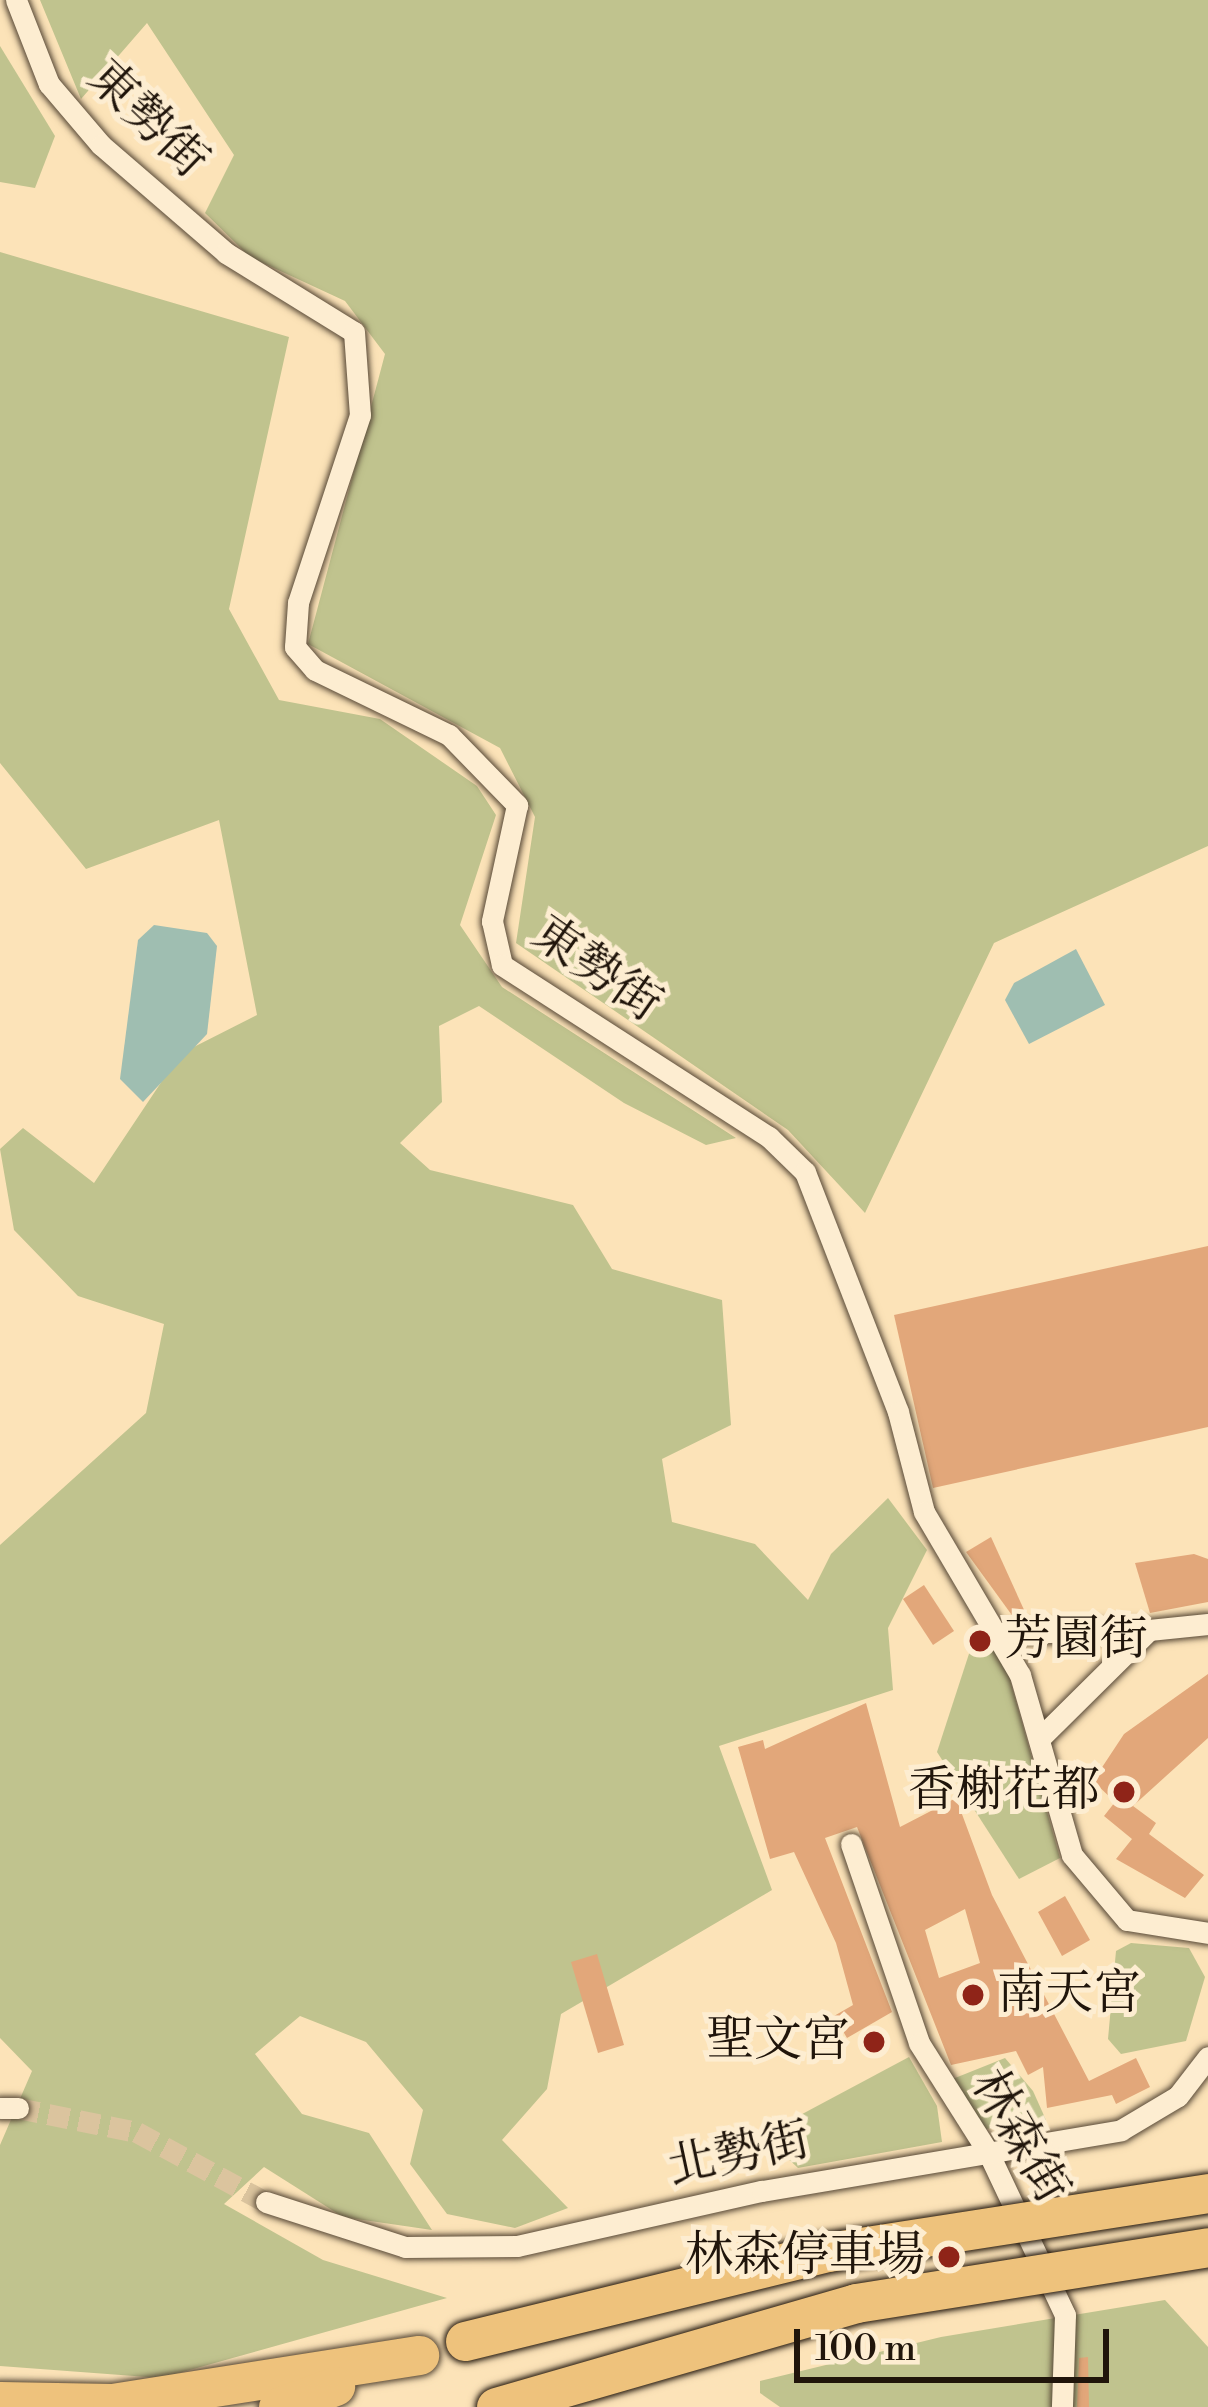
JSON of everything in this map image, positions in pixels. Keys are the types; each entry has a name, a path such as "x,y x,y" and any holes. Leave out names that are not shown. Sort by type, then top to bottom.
{"highway":[{"path":"278,2407 465,2341 828,2252 1208,2193"},
{"path":"496,2407 856,2303 1208,2247"},
{"path":"0,2401 112,2403 419,2354"}],"street":[{"name":"東勢街","path":"16,0 49,84 101,145 226,253 354,332 361,415 298,603 295,647 315,670 449,735 517,805 492,922 502,965 769,1137 805,1172 898,1412 924,1512 1000,1633 1042,1736 1072,1855 1127,1920 1208,1933"},
{"path":"1000,1633 1208,1624"},
{"path":"1042,1736 1150,1630"},
{"name":"林森街","path":"851,1844 920,2043 988,2152 1065,2315 1062,2407"},
{"name":"北勢街","path":"266,2202 373,2240 483,2250 1151,2119 1208,2057"}],"green space":[{"path":"40,0 1208,0 1208,846 994,943 865,1213 788,1130 516,943 535,817 500,748 308,644 385,354 345,301 250,257 205,213 234,155 147,23 81,99"},
{"path":"0,46 55,136 35,188 0,182"},
{"path":"0,252 289,337 229,609 279,700 380,719 477,786 496,815 460,925 502,987 736,1138 706,1145 624,1103 479,1006 439,1026 442,1102 400,1143 430,1170 573,1205 612,1269 722,1300 731,1425 662,1459 672,1522 755,1544 808,1600 831,1554 888,1498 927,1550 888,1628 893,1690 719,1746 772,1890 561,2014 547,2089 502,2140 568,2208 515,2228 447,2214 410,2164 423,2110 366,2042 300,2016 255,2054 302,2114 369,2133 432,2230 343,2217 264,2167 224,2204 323,2260 447,2298 161,2378 0,2366 0,2145 32,2071 0,2038 0,1545 146,1413 164,1324 78,1296 14,1230 0,1149 23,1128 94,1183 180,1054 257,1015 219,820 86,869 0,763"},
{"path":"980,1620 1003,1655 1060,1858 1019,1879 937,1752"},
{"path":"1131,1943 1189,1948 1205,1977 1186,2041 1121,2054 1108,2039 1116,1951"},
{"path":"909,2057 937,2106 942,2142 798,2168 782,2153 776,2128"},
{"path":"1005,2058 1033,2091 1046,2120 986,2129 950,2080"},
{"path":"1165,2300 1208,2347 1208,2407 780,2407 760,2393 760,2381 941,2337"}],"shaded area":[{"path":"154,925 207,933 217,946 207,1034 143,1102 120,1079 138,940"},
{"path":"1076,949 1105,1005 1029,1044 1005,1000 1014,983"}],"building":[{"path":"1208,1246 1208,1427 933,1488 894,1315"},
{"path":"991,1537 1025,1612 1014,1618 966,1552"},
{"path":"1194,1554 1208,1559 1208,1602 1150,1613 1135,1563"},
{"path":"924,1585 954,1631 933,1645 903,1599"},
{"name":"香榭花都","path":"1208,1674 1208,1738 1133,1806 1156,1823 1149,1834 1204,1875 1185,1898 1116,1859 1132,1839 1104,1816 1115,1802 1093,1781 1124,1734"},
{"path":"866,1703 900,1827 956,1798 992,1895 1089,2081 1136,2058 1150,2087 1116,2104 1112,2095 1047,2108 1043,2067 1028,2075 1016,2051 951,2065 857,1827 825,1838 892,2012 847,2038 834,2016 853,2005 836,1943 794,1852 770,1859 738,1747 763,1740 765,1749","holes":["965,1909 980,1963 939,1978 925,1930"]},
{"path":"1065,1896 1090,1940 1062,1956 1038,1912"},
{"path":"597,1954 624,2045 598,2053 571,1962"},
{"path":"1088,2357 1089,2407 1077,2407 1079,2358"}],"tunnel":[{"path":"18,2108 137,2132 266,2202"}],"place":[{"name":"芳園街","path":"980,1641"},
{"name":"香榭花都","path":"1124,1792"},
{"name":"南天宮","path":"973,1995"},
{"name":"聖文宮","path":"874,2042"},
{"name":"林森停車場","path":"949,2257"}]}
